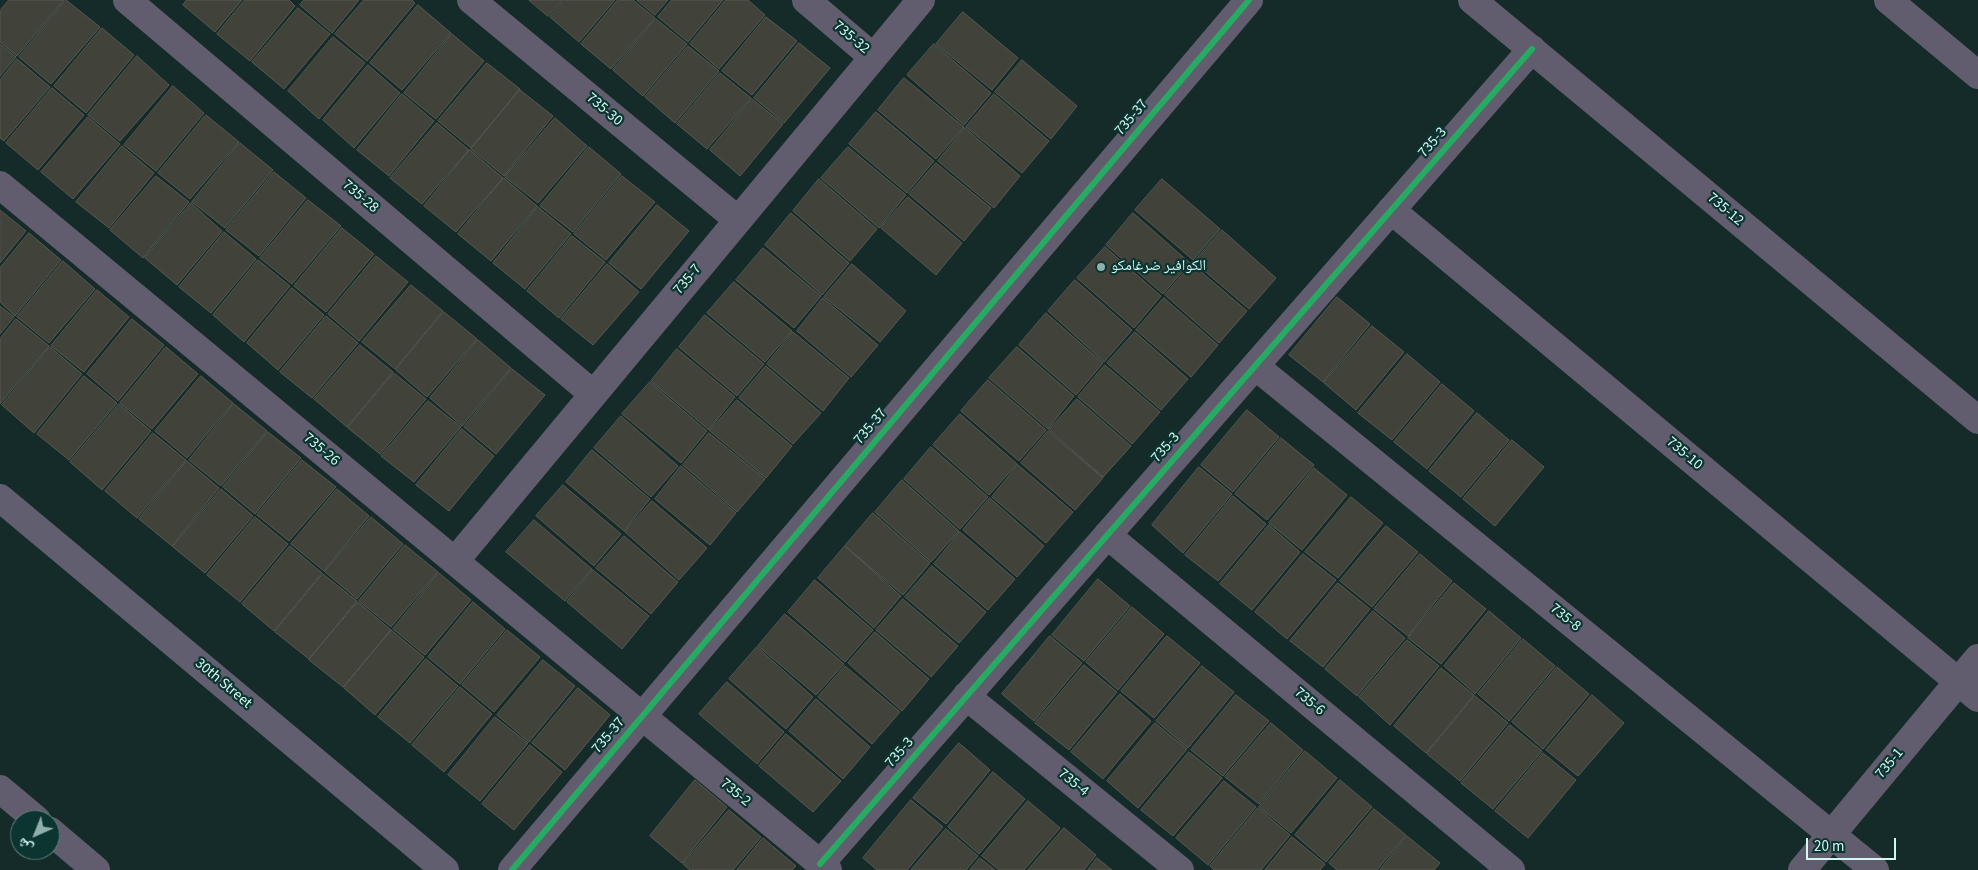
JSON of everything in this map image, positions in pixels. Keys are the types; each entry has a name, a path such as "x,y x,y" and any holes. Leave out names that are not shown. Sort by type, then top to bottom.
{"street":[{"name":"735-28","path":"127,0 593,394"},
{"name":"735-30","path":"471,0 738,220"},
{"name":"735-32","path":"806,0 873,57"},
{"name":"735-7","path":"455,561 921,0"},
{"name":"735-37","path":"512,870 1248,0"},
{"name":"735-12","path":"1472,0 1978,420"},
{"path":"1888,0 1978,75"},
{"name":"735-3","path":"824,867 966,696 1532,49"},
{"name":"735-26","path":"0,185 642,716"},
{"name":"735-10","path":"1391,210 1968,690"},
{"name":"735-8","path":"1255,366 1875,870"},
{"name":"30th Street","path":"0,498 445,870"},
{"name":"735-6","path":"1107,535 1510,870"},
{"name":"735-1","path":"1802,870 1831,834 1968,690 1978,658"},
{"name":"735-4","path":"966,696 1180,870"},
{"name":"735-2","path":"642,716 824,867"},
{"path":"0,789 25,810"},
{"path":"60,839 96,870"}],"building":[{"path":"9,0 64,0 17,56 0,42 0,11"},
{"path":"66,0 100,27 51,84 19,57"},
{"path":"187,0 242,0 215,32 183,5"},
{"path":"245,0 289,0 295,6 250,61 217,34"},
{"path":"304,0 359,0 332,33 300,5"},
{"path":"364,0 412,0 415,3 367,61 335,34"},
{"path":"529,0 562,0 548,16"},
{"path":"564,0 615,0 579,42 550,17"},
{"path":"618,0 633,0 655,18 611,69 581,44"},
{"path":"637,0 668,0 655,15"},
{"path":"672,0 723,0 688,42 658,17"},
{"path":"726,0 748,0 765,15 719,69 690,44"},
{"path":"418,5 451,33 402,90 370,63"},
{"path":"298,8 330,34 284,89 252,62"},
{"path":"963,12 1018,58 992,90 936,44"},
{"path":"766,17 797,41 752,95 722,71"},
{"path":"656,19 687,44 643,96 613,70"},
{"path":"102,28 134,55 86,113 54,86"},
{"path":"452,34 484,61 436,119 404,93"},
{"path":"333,37 365,63 319,119 288,91"},
{"path":"799,43 830,68 784,123 754,98"},
{"path":"0,44 16,57 0,76"},
{"path":"934,44 991,93 964,125 907,75"},
{"path":"688,46 719,71 675,123 645,97"},
{"path":"137,56 169,85 120,141 88,115"},
{"path":"17,59 50,87 4,141 0,138 0,80"},
{"path":"1022,60 1077,106 1051,139 995,92"},
{"path":"487,63 520,89 471,148 438,121"},
{"path":"368,65 400,93 354,148 323,120"},
{"path":"720,73 751,98 707,149 677,124"},
{"path":"904,78 964,127 936,159 878,110"},
{"path":"173,86 204,113 156,171 124,145"},
{"path":"52,88 84,115 38,170 6,143"},
{"path":"520,90 553,116 504,176 471,149"},
{"path":"402,94 434,121 389,176 357,150"},
{"path":"994,94 1049,141 1022,173 966,127"},
{"path":"752,99 783,124 740,176 710,150"},
{"path":"876,112 934,161 907,193 849,144"},
{"path":"206,115 239,142 190,199 158,173"},
{"path":"88,117 120,144 73,199 41,172"},
{"path":"555,118 587,146 538,203 505,177"},
{"path":"437,123 469,150 422,204 390,178"},
{"path":"965,128 1020,176 994,208 938,161"},
{"path":"240,143 273,170 225,228 192,202"},
{"path":"122,146 154,173 109,228 76,202"},
{"path":"589,147 621,174 573,232 540,206"},
{"path":"848,147 906,195 879,228 821,178"},
{"path":"470,150 503,178 456,232 424,206"},
{"path":"936,163 991,208 964,241 909,194"},
{"path":"274,172 306,198 259,256 226,230"},
{"path":"156,176 189,202 143,258 110,230"},
{"path":"622,176 655,202 606,260 574,234"},
{"path":"504,178 537,206 491,261 458,234"},
{"path":"819,179 877,229 850,261 793,211"},
{"path":"1162,179 1220,229 1193,260 1135,210"},
{"path":"908,197 962,243 936,275 881,228"},
{"path":"308,200 341,226 292,284 260,258"},
{"path":"191,203 222,231 177,285 145,258"},
{"path":"657,205 689,231 641,289 609,263"},
{"path":"538,207 571,234 525,289 493,263"},
{"path":"0,210 26,231 0,263"},
{"path":"791,213 849,263 822,295 765,245"},
{"path":"1133,213 1190,263 1163,294 1106,245"},
{"path":"342,228 374,254 326,312 294,286"},
{"path":"1222,230 1276,278 1249,309 1194,262"},
{"path":"224,232 256,259 211,313 179,287"},
{"path":"29,233 61,260 15,316 0,302 0,268"},
{"path":"572,236 605,262 559,318 527,291"},
{"path":"1105,247 1161,296 1134,328 1077,278"},
{"path":"763,248 821,296 794,328 736,280"},
{"path":"376,256 408,282 359,341 328,314"},
{"path":"258,260 290,286 244,342 213,315"},
{"path":"63,261 95,289 49,343 17,317"},
{"path":"607,264 639,292 593,345 561,319"},
{"path":"852,264 906,311 880,342 824,297"},
{"path":"1192,264 1247,311 1219,343 1165,295"},
{"path":"1075,280 1132,330 1104,362 1048,311"},
{"path":"734,282 792,331 765,362 707,313"},
{"path":"411,285 443,311 395,369 362,342"},
{"path":"292,288 324,315 278,370 247,343"},
{"path":"97,290 129,317 84,372 51,346"},
{"path":"1337,297 1370,324 1323,382 1289,355"},
{"path":"823,298 878,345 851,377 797,331"},
{"path":"1164,298 1218,345 1191,377 1136,330"},
{"path":"0,306 14,317 0,334"},
{"path":"444,312 477,339 427,397 396,370"},
{"path":"1046,313 1103,363 1076,395 1019,345"},
{"path":"705,315 764,364 737,396 679,347"},
{"path":"326,316 358,343 312,398 280,372"},
{"path":"16,319 49,346 0,404 0,339"},
{"path":"132,319 164,345 118,401 87,374"},
{"path":"1372,326 1404,352 1356,410 1324,383"},
{"path":"793,332 849,378 823,411 767,364"},
{"path":"1135,332 1188,379 1161,410 1107,363"},
{"path":"478,340 511,368 462,426 430,398"},
{"path":"360,345 393,372 347,427 314,399"},
{"path":"50,347 82,374 34,433 2,405"},
{"path":"166,347 198,374 152,429 120,403"},
{"path":"1017,347 1074,396 1048,429 989,378"},
{"path":"677,349 735,397 709,430 651,381"},
{"path":"1407,354 1440,382 1392,440 1358,413"},
{"path":"1105,365 1160,412 1132,444 1078,397"},
{"path":"766,366 821,413 793,444 739,398"},
{"path":"512,369 545,395 496,454 464,427"},
{"path":"394,373 426,399 380,454 348,428"},
{"path":"84,376 117,403 69,460 37,434"},
{"path":"201,376 233,403 187,458 155,431"},
{"path":"988,380 1046,430 1019,461 961,411"},
{"path":"650,382 707,431 681,463 622,414"},
{"path":"1442,384 1474,411 1427,469 1394,442"},
{"path":"1077,399 1131,446 1103,477 1049,430"},
{"path":"737,400 792,446 766,478 710,431"},
{"path":"428,401 461,427 414,482 381,456"},
{"path":"119,404 151,431 102,490 70,462"},
{"path":"234,404 267,431 221,486 189,460"},
{"path":"1247,410 1279,437 1233,492 1201,465"},
{"path":"1477,413 1509,440 1461,497 1429,471"},
{"path":"960,414 1017,464 989,495 933,445"},
{"path":"621,416 678,466 651,497 594,448"},
{"path":"462,429 494,456 449,511 416,485"},
{"path":"1048,431 1103,478 1075,510 1021,463"},
{"path":"268,432 301,458 255,514 223,487"},
{"path":"153,433 186,460 137,518 105,491"},
{"path":"709,433 765,479 737,512 683,465"},
{"path":"1281,438 1314,465 1267,520 1235,494"},
{"path":"1512,440 1544,467 1495,526 1463,499"},
{"path":"931,447 988,497 960,529 904,479"},
{"path":"592,450 650,499 624,531 566,482"},
{"path":"302,460 336,487 289,541 257,515"},
{"path":"187,461 219,488 172,546 139,519"},
{"path":"1018,465 1073,512 1046,543 992,497"},
{"path":"681,466 736,513 710,545 655,499"},
{"path":"1199,467 1232,494 1183,553 1152,525"},
{"path":"1314,468 1347,495 1302,550 1269,523"},
{"path":"902,480 959,531 931,562 875,512"},
{"path":"563,485 621,534 594,566 536,516"},
{"path":"221,489 253,516 205,573 173,547"},
{"path":"337,489 369,516 324,571 291,544"},
{"path":"1233,496 1266,524 1218,581 1185,555"},
{"path":"1351,497 1383,523 1338,578 1305,552"},
{"path":"990,498 1044,546 1017,577 963,530"},
{"path":"652,501 707,548 679,580 625,532"},
{"path":"873,513 930,563 903,595 845,546"},
{"path":"255,517 288,544 240,602 207,575"},
{"path":"371,517 403,544 357,599 325,572"},
{"path":"534,520 592,569 565,601 506,552"},
{"path":"1269,525 1300,552 1252,610 1220,584"},
{"path":"1386,526 1418,552 1372,607 1340,581"},
{"path":"960,532 1015,579 988,610 934,564"},
{"path":"624,536 678,582 651,614 596,568"},
{"path":"405,545 438,572 391,627 359,601"},
{"path":"290,546 322,573 274,631 242,604"},
{"path":"845,546 901,596 874,628 818,578"},
{"path":"1303,554 1336,580 1287,639 1255,612"},
{"path":"1420,554 1452,581 1408,636 1374,609"},
{"path":"932,566 986,612 959,643 905,597"},
{"path":"593,570 649,616 622,649 567,602"},
{"path":"439,573 471,600 425,655 393,629"},
{"path":"323,574 357,601 309,659 275,632"},
{"path":"1098,579 1130,606 1084,661 1052,635"},
{"path":"815,580 873,630 845,662 788,612"},
{"path":"1338,583 1370,609 1323,667 1290,641"},
{"path":"1454,583 1486,609 1441,664 1408,638"},
{"path":"903,599 958,646 931,677 876,630"},
{"path":"358,602 391,630 343,687 309,660"},
{"path":"473,602 505,629 460,684 428,657"},
{"path":"1132,607 1164,634 1118,690 1086,662"},
{"path":"1373,611 1405,638 1357,696 1325,669"},
{"path":"1489,611 1521,638 1475,694 1444,666"},
{"path":"785,614 844,664 816,695 758,646"},
{"path":"391,630 424,657 375,715 344,688"},
{"path":"507,630 540,657 494,712 462,685"},
{"path":"875,632 929,679 902,711 848,663"},
{"path":"1050,636 1082,663 1034,721 1002,694"},
{"path":"1167,636 1200,663 1154,718 1121,691"},
{"path":"1523,639 1555,666 1509,721 1478,694"},
{"path":"1407,640 1439,666 1390,725 1359,697"},
{"path":"757,647 813,697 786,729 729,679"},
{"path":"426,659 458,686 410,743 378,717"},
{"path":"543,660 575,686 529,742 497,715"},
{"path":"1084,665 1117,692 1069,750 1035,723"},
{"path":"845,666 900,712 872,744 818,697"},
{"path":"1202,666 1234,692 1188,748 1156,721"},
{"path":"1557,667 1589,694 1543,749 1512,722"},
{"path":"1441,668 1474,695 1426,753 1394,726"},
{"path":"727,682 784,732 757,764 699,714"},
{"path":"460,687 492,714 444,772 412,745"},
{"path":"578,688 610,715 565,770 532,743"},
{"path":"1120,694 1151,721 1103,779 1071,752"},
{"path":"1236,695 1269,721 1223,776 1191,750"},
{"path":"1592,695 1624,723 1578,776 1546,750"},
{"path":"1475,696 1508,723 1460,781 1427,754"},
{"path":"816,699 870,747 843,779 789,731"},
{"path":"495,717 528,743 480,801 448,775"},
{"path":"1155,723 1187,749 1138,808 1107,781"},
{"path":"1271,723 1303,750 1259,804 1225,777"},
{"path":"1510,725 1542,751 1493,809 1461,783"},
{"path":"786,734 841,781 813,812 759,766"},
{"path":"959,743 990,770 946,824 913,798"},
{"path":"530,745 562,772 514,830 482,804"},
{"path":"1305,751 1337,778 1291,833 1259,807"},
{"path":"1189,752 1222,778 1173,836 1141,810"},
{"path":"1543,753 1576,780 1528,838 1495,811"},
{"path":"993,772 1025,799 979,854 948,827"},
{"path":"695,780 727,807 682,863 650,836"},
{"path":"1340,780 1372,807 1326,862 1295,835"},
{"path":"1224,781 1256,807 1208,865 1176,838"},
{"path":"911,800 943,827 907,870 877,870 863,858"},
{"path":"1028,801 1060,828 1024,870 999,870 982,856"},
{"path":"1258,808 1290,835 1261,870 1214,870 1210,866"},
{"path":"1374,809 1406,835 1377,870 1337,870 1329,863"},
{"path":"729,810 761,837 733,870 690,870 683,864"},
{"path":"1064,828 1096,855 1084,870 1028,870"},
{"path":"946,829 978,856 966,870 911,870"},
{"path":"1407,836 1440,863 1434,870 1380,870"},
{"path":"1292,837 1325,864 1320,870 1265,870"},
{"path":"763,838 796,866 792,870 737,870"},
{"path":"980,858 995,870 970,870"},
{"path":"1097,858 1112,870 1088,870"}],"cycle path":[{"path":"512,870 1249,0"},
{"path":"820,864 1532,49"}],"place":[{"name":"الكوافير ضرغامكو","path":"1101,267"}]}
